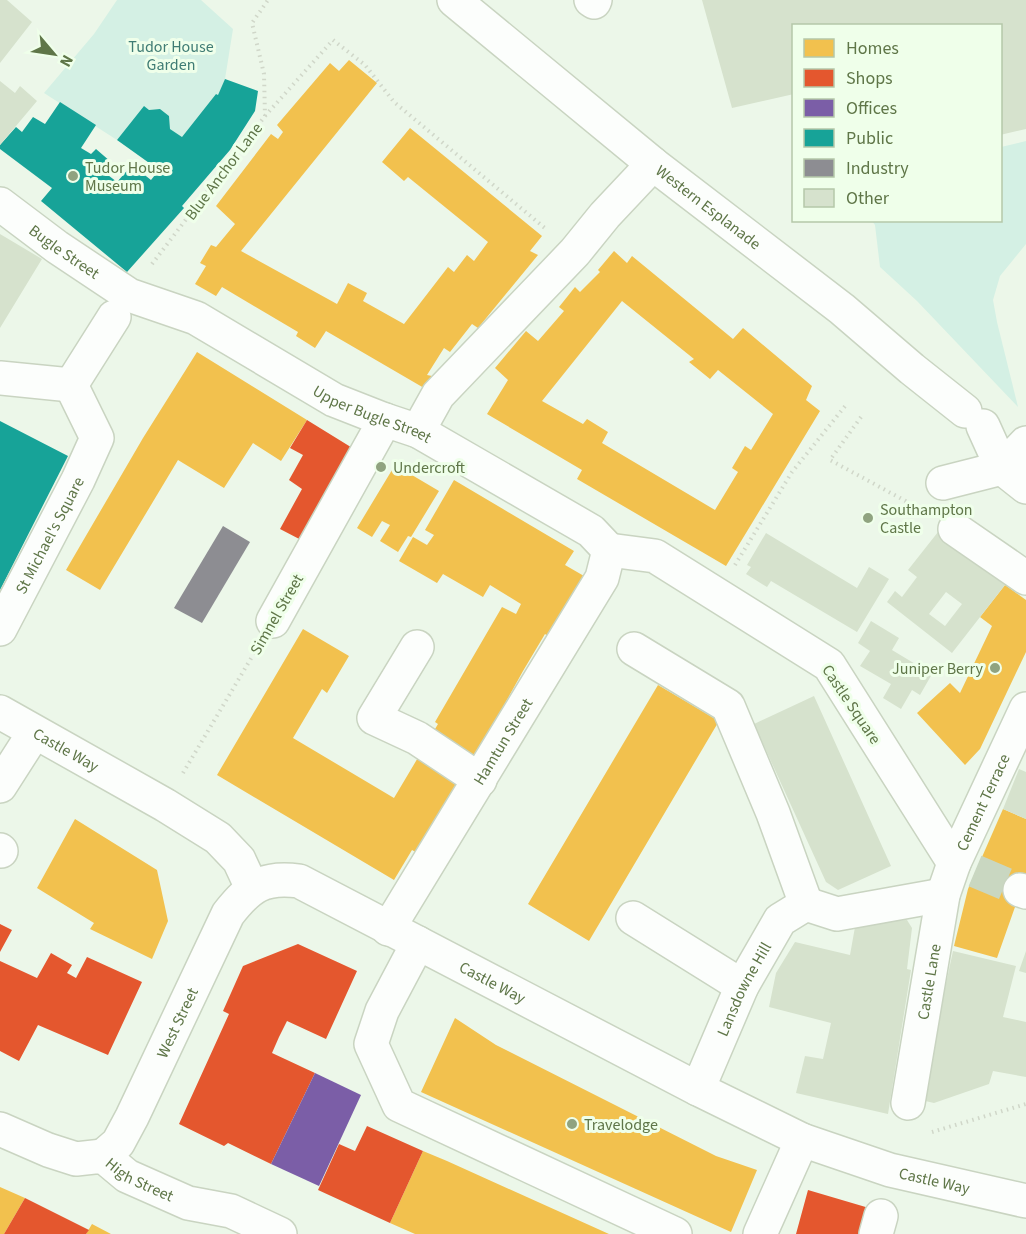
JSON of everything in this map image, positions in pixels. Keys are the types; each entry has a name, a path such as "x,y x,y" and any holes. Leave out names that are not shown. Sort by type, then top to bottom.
{"street":[{"name":"Western Esplanade","path":"454,0 653,164 842,309 974,418 1014,478"},
{"path":"418,431 438,395 574,252 653,164"},
{"name":"Bugle Street","path":"0,204 57,247 121,306"},
{"path":"0,378 71,386 121,306"},
{"name":"Upper Bugle Street","path":"121,306 196,318 334,399 418,431 591,531 609,550"},
{"name":"St Michael's Square","path":"0,629 78,480 96,438 71,386"},
{"name":"Simnel Street","path":"273,621 385,420"},
{"path":"943,483 1014,478 1026,443"},
{"path":"955,529 1026,578"},
{"name":"Castle Square","path":"609,550 655,556 829,664 965,867"},
{"name":"Hamtun Street","path":"388,929 602,578 609,550"},
{"path":"417,647 374,718 417,738 480,780"},
{"path":"634,649 728,706 773,813 806,904 837,914 943,895"},
{"name":"Cement Terrace","path":"965,867 1026,709"},
{"name":"Castle Way","path":"0,712 33,733 165,805 218,838 239,860 252,888 264,882 282,879 299,881 698,1089 802,1140 890,1170 1026,1201"},
{"path":"0,786 33,733"},
{"name":"Castle Lane","path":"908,1103 943,895 965,867"},
{"name":"West Street","path":"103,1156 118,1143 132,1117 228,914 252,888"},
{"name":"Lansdowne Hill","path":"698,1089 742,986 780,920 806,904"},
{"path":"633,918 742,986"},
{"path":"418,944 382,1011 371,1044 399,1105 675,1234"},
{"name":"High Street","path":"0,1129 48,1150 76,1159 103,1156 127,1176 188,1203 231,1210 280,1234"},
{"path":"760,1234 802,1140"}],"path":[{"name":"Blue Anchor Lane","path":"121,306 265,116 264,74 252,23 268,0"},
{"path":"265,116 333,40 365,65 394,102 574,252"},
{"path":"718,594 792,472 846,405"},
{"path":"861,417 830,460 955,529"},
{"name":"Simnel Street","path":"165,805 273,621"},
{"path":"928,1133 1026,1104"}],"green space":[{"name":"Tudor House Garden","path":"117,0 201,0 233,29 225,79 218,95 216,94 182,137 170,129 169,116 160,109 149,110 117,140 44,93 94,34"},
{"path":"1026,141 1026,244 1000,276 993,300 1018,407 917,301 880,267 873,222 1002,222 1002,147"}],"building: Homes":[{"path":"349,60 377,83 241,251 337,304 348,283 367,293 363,301 404,324 448,267 454,272 467,255 474,261 488,242 408,177 404,181 382,162 410,128 542,236 530,251 538,255 478,328 472,324 450,352 444,348 427,375 432,376 424,388 326,331 315,348 296,336 298,332 222,287 216,296 195,284 206,266 200,263 211,245 216,247 235,224 216,206 271,134 278,139 283,132 277,125 330,63 339,71"},
{"path":"614,251 627,263 632,256 733,339 743,328 812,386 806,400 820,411 726,566 577,479 582,470 487,414 508,380 495,368 526,331 538,341 564,311 559,307 575,287 580,292 600,272 598,270","holes":["622,301 694,359 689,362 710,379 718,370 773,414 751,450 745,446 732,468 738,472 715,510 602,443 608,432 587,419 583,424 542,401"]},
{"path":"197,352 307,420 281,461 253,443 224,488 178,460 100,590 66,570 143,438"},
{"path":"395,465 439,491 411,537 408,536 398,552 380,541 390,525 382,521 372,537 357,528"},
{"path":"454,480 574,551 565,565 584,576 548,636 545,634 523,671 421,855 412,850 394,880 217,775 303,629 349,656 327,693 322,689 293,738 394,798 438,724 435,722 502,607 516,614 521,604 490,585 483,597 443,574 437,583 399,561 413,537 427,545 434,535 425,530"},
{"name":"Juniper Berry","path":"1005,585 1026,600 1026,652 980,749 965,765 917,713 950,683 960,693 992,626 980,617"},
{"path":"658,685 719,721 589,941 528,904"},
{"path":"1003,809 1026,819 1026,876 997,958 954,946 968,889"},
{"path":"75,819 157,870 168,921 152,959 90,929 94,923 37,888"},
{"name":"Travelodge","path":"455,1018 496,1045 716,1156 757,1170 731,1232 421,1092"},
{"path":"423,1151 609,1234 415,1234 390,1223"},
{"path":"0,1187 25,1198 4,1234 0,1234"},
{"path":"92,1224 111,1234 86,1234"}],"building: Shops":[{"path":"307,420 354,449 305,542 280,529 302,489 289,480 303,455 290,448"},
{"path":"0,924 12,930 0,952"},
{"path":"298,944 357,971 326,1039 287,1021 279,1037 272,1053 315,1073 271,1164 228,1143 224,1146 179,1124 229,1014 223,1011 243,966"},
{"path":"51,953 72,965 67,973 76,978 87,957 142,982 108,1055 38,1025 19,1061 0,1051 0,961 37,978"},
{"path":"367,1126 423,1151 390,1223 318,1190 339,1144 355,1151"},
{"path":"808,1190 869,1208 863,1234 796,1234"},
{"path":"25,1198 89,1230 86,1234 4,1234"}],"building: Offices":[{"path":"315,1073 361,1095 319,1186 271,1164"}],"building: Public":[{"name":"Tudor House Museum","path":"225,79 258,91 255,111 230,150 182,206 184,208 127,272 41,201 52,188 0,149 0,145 16,127 22,132 33,117 45,124 60,102 96,125 81,148 91,154 96,149 111,162 104,172 117,182 132,165 151,180 159,170 117,140 144,106 149,110 160,109 169,116 170,129 182,137 216,94 218,95"},
{"path":"0,421 68,456 0,590"}],"building: Industry":[{"path":"223,526 250,542 202,623 174,608"}],"building: Other":[{"path":"0,0 7,0 32,22 0,63"},
{"path":"702,0 1026,0 1026,129 1002,135 1002,24 792,24 792,94 732,108"},
{"path":"0,81 15,93 20,86 37,101 0,145"},
{"path":"0,234 42,259 0,328"},
{"path":"938,532 1005,585 952,653 887,602 895,591 902,597 917,577 908,570","holes":["946,592 962,604 945,626 929,614"]},
{"path":"766,533 857,588 869,567 889,579 857,632 771,581 767,587 746,574 751,567 747,565"},
{"path":"871,621 899,638 892,650 932,674 920,695 912,690 901,709 883,698 891,684 860,666 870,651 858,643"},
{"path":"814,696 891,866 838,890 826,882 754,724"},
{"path":"1019,769 1026,772 1026,819 1003,809"},
{"path":"907,920 912,928 907,969 911,970 888,1114 796,1093 805,1056 823,1059 831,1023 769,1007 776,973 795,942 850,955 855,927 871,922"},
{"path":"953,951 1016,966 1003,1017 1026,1022 1026,1077 993,1071 989,1084 934,1103 921,1100"},
{"path":"1026,951 1026,973 1019,971"}],"tunnel":[{"path":"975,871 1020,890"}],"place":[{"name":"Tudor House Museum","path":"73,176"},
{"name":"Undercroft","path":"381,467"},
{"name":"Southampton Castle","path":"868,518"},
{"name":"Juniper Berry","path":"995,668"},
{"name":"Travelodge","path":"572,1124"}]}
